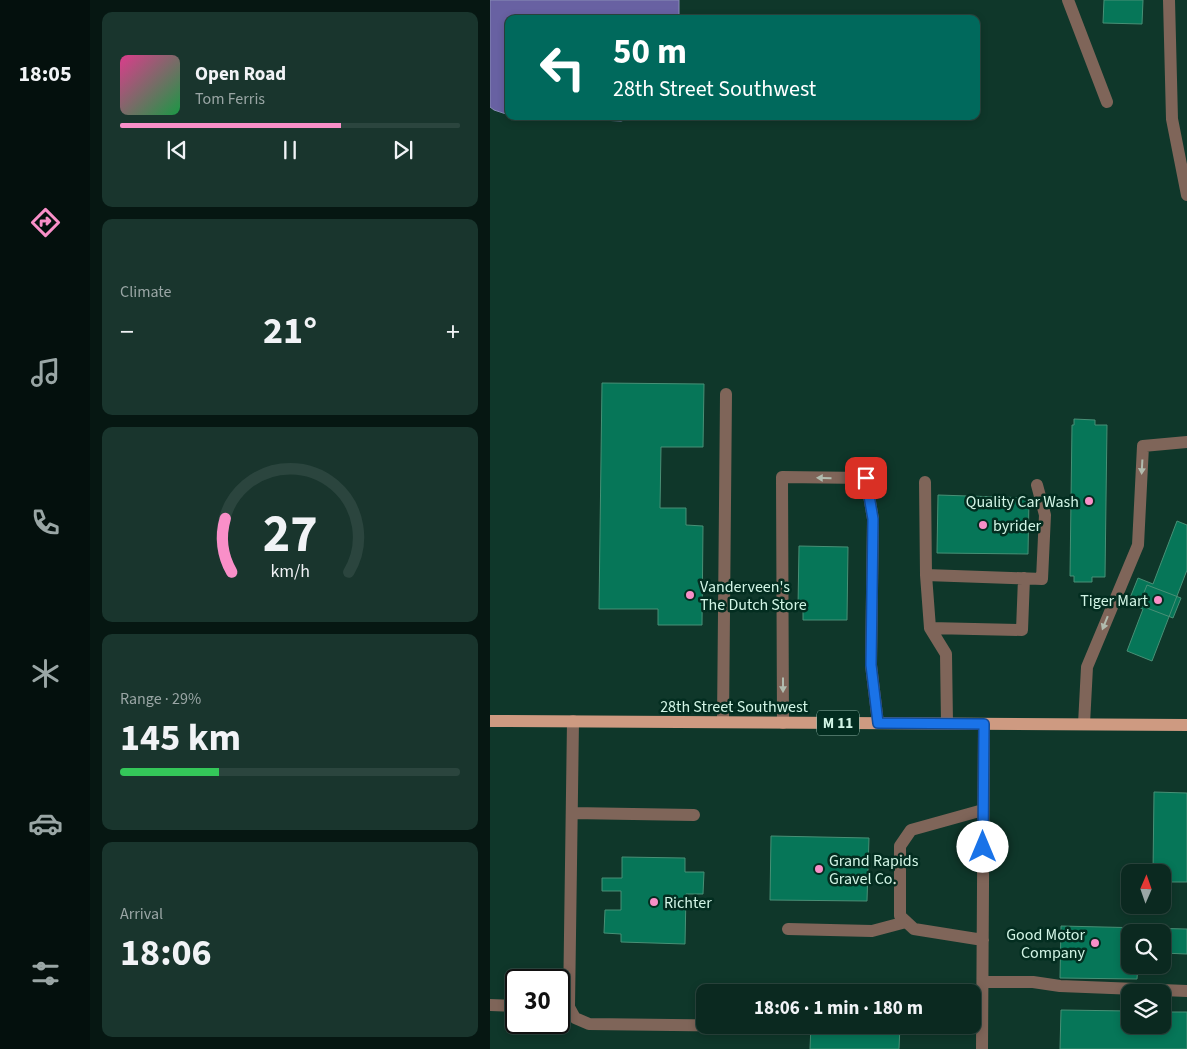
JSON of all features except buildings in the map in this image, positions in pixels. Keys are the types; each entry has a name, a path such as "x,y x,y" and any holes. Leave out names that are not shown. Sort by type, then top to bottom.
{"main road":[{"name":"28th Street Southwest","path":"490,721 1187,724"}],"street":[{"path":"1068,0 1107,102"},
{"path":"1169,0 1172,119 1187,195"},
{"path":"723,722 726,394"},
{"path":"1084,724 1087,667 1138,545 1143,446 1187,442"},
{"path":"783,722 782,477 866,478 873,519 871,665 878,723"},
{"path":"925,482 926,575 930,628 946,654 948,723"},
{"path":"926,575 1042,579 1045,515 1037,485"},
{"path":"930,628 1022,630 1024,578"},
{"path":"566,969 572,813 573,721"},
{"path":"982,1049 984,724"},
{"path":"983,810 911,830 900,846 900,916 914,929 983,940"},
{"path":"572,813 694,815"},
{"path":"788,928 872,931 906,922"},
{"path":"982,982 1033,982 1060,986 1187,991"},
{"path":"490,1005 505,1006"},
{"path":"570,1013 575,1018 589,1024 696,1025"}],"shaded area":[{"path":"490,0 679,0 679,15 505,15 505,114 490,107"}],"place":[{"name":"Quality Car Wash","path":"1089,501"},
{"name":"byrider","path":"983,525"},
{"name":"Vanderveen's The Dutch Store","path":"690,595"},
{"name":"Tiger Mart","path":"1158,600"},
{"name":"Grand Rapids Gravel Co.","path":"819,869"},
{"name":"Richter","path":"654,902"},
{"name":"Good Motor Company","path":"1095,943"}],"route":[{"path":"866,478 873,519 871,665 878,723 984,724 983,847"}]}
